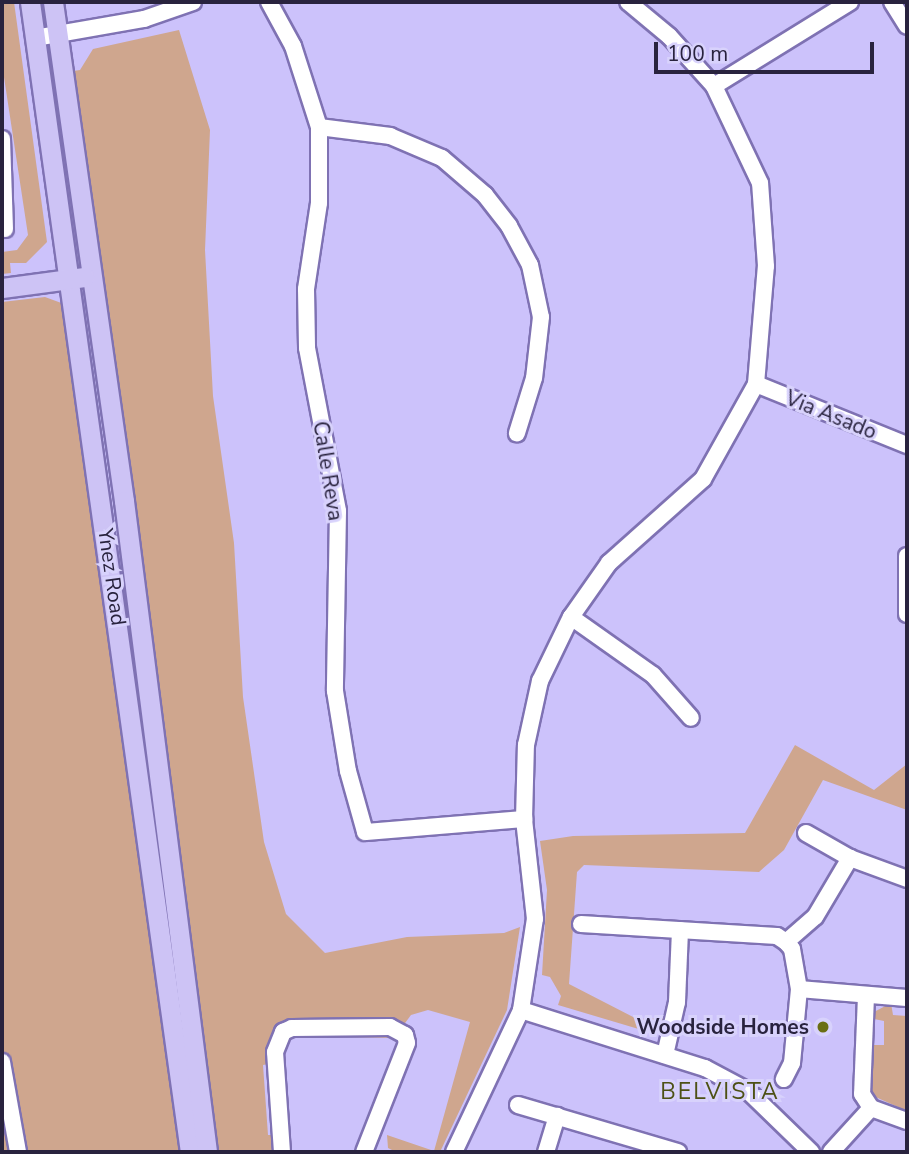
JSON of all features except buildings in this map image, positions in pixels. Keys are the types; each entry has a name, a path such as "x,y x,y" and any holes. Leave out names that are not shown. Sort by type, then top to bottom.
{"main road":[{"name":"Ynez Road","path":"30,2 71,279 190,1152"},
{"name":"Ynez Road","path":"53,2 207,1152"},
{"path":"2,288 91,276"}],"street":[{"path":"35,38 144,19 193,2"},
{"name":"Calle Reva","path":"269,2 293,46 319,127 319,203 306,289 307,348 338,511 335,691 348,771 365,832 524,819"},
{"path":"454,1152 521,1010 535,919 524,819 526,745 540,681 571,617 609,563 703,479 755,384 765,266 760,183 715,86 669,36 628,2"},
{"path":"715,86 850,2"},
{"path":"892,2 907,26"},
{"path":"319,127 390,136 442,158 485,195 509,226 530,265 541,317 534,378 517,433"},
{"path":"2,139 5,229"},
{"name":"Via Asado","path":"755,384 907,445"},
{"path":"907,556 907,614"},
{"path":"571,617 653,675 691,718"},
{"path":"806,833 850,858 907,879"},
{"path":"786,942 816,917 850,858"},
{"path":"581,924 777,936 786,942 792,949 799,989 792,1063 784,1079"},
{"path":"665,1055 677,1002 680,930"},
{"path":"799,989 907,998"},
{"path":"866,996 862,1094 871,1108 907,1121"},
{"path":"521,1010 705,1068 748,1091 811,1152"},
{"path":"282,1152 275,1052 283,1032 292,1028 390,1027 405,1034 407,1043 369,1151"},
{"path":"2,1062 6,1107 16,1151"},
{"path":"518,1105 678,1152"},
{"path":"831,1152 871,1108"},
{"path":"546,1152 557,1116"}],"shaded area":[{"path":"2,2 14,2 47,242 26,263 10,263 11,273 2,274 2,252 17,250 28,235 2,64"},
{"path":"179,30 210,130 205,250 213,396 234,543 243,697 264,842 286,914 325,953 407,937 504,933 520,927 507,1010 440,1152 396,1152 388,1148 387,1135 434,1151 470,1022 428,1010 411,1015 394,1038 292,1036 285,1045 285,1061 263,1065 268,1135 276,1135 276,1152 218,1152 73,71 80,70 93,49"},
{"path":"45,297 64,304 183,1152 2,1152 2,302"},
{"path":"795,745 874,790 907,764 907,810 823,780 784,850 759,872 584,865 577,872 569,984 637,1019 668,1018 667,1024 653,1026 652,1033 558,1005 561,996 550,977 542,975 547,890 540,841 573,836 745,833"},
{"path":"891,1003 893,1015 907,1016 907,1111 871,1095 873,1045 884,1045 884,1021 874,1019 874,1012"}],"place":[{"name":"Woodside Homes","path":"823,1027"}],"district":[{"name":"BELVISTA","path":"720,1092"}]}
